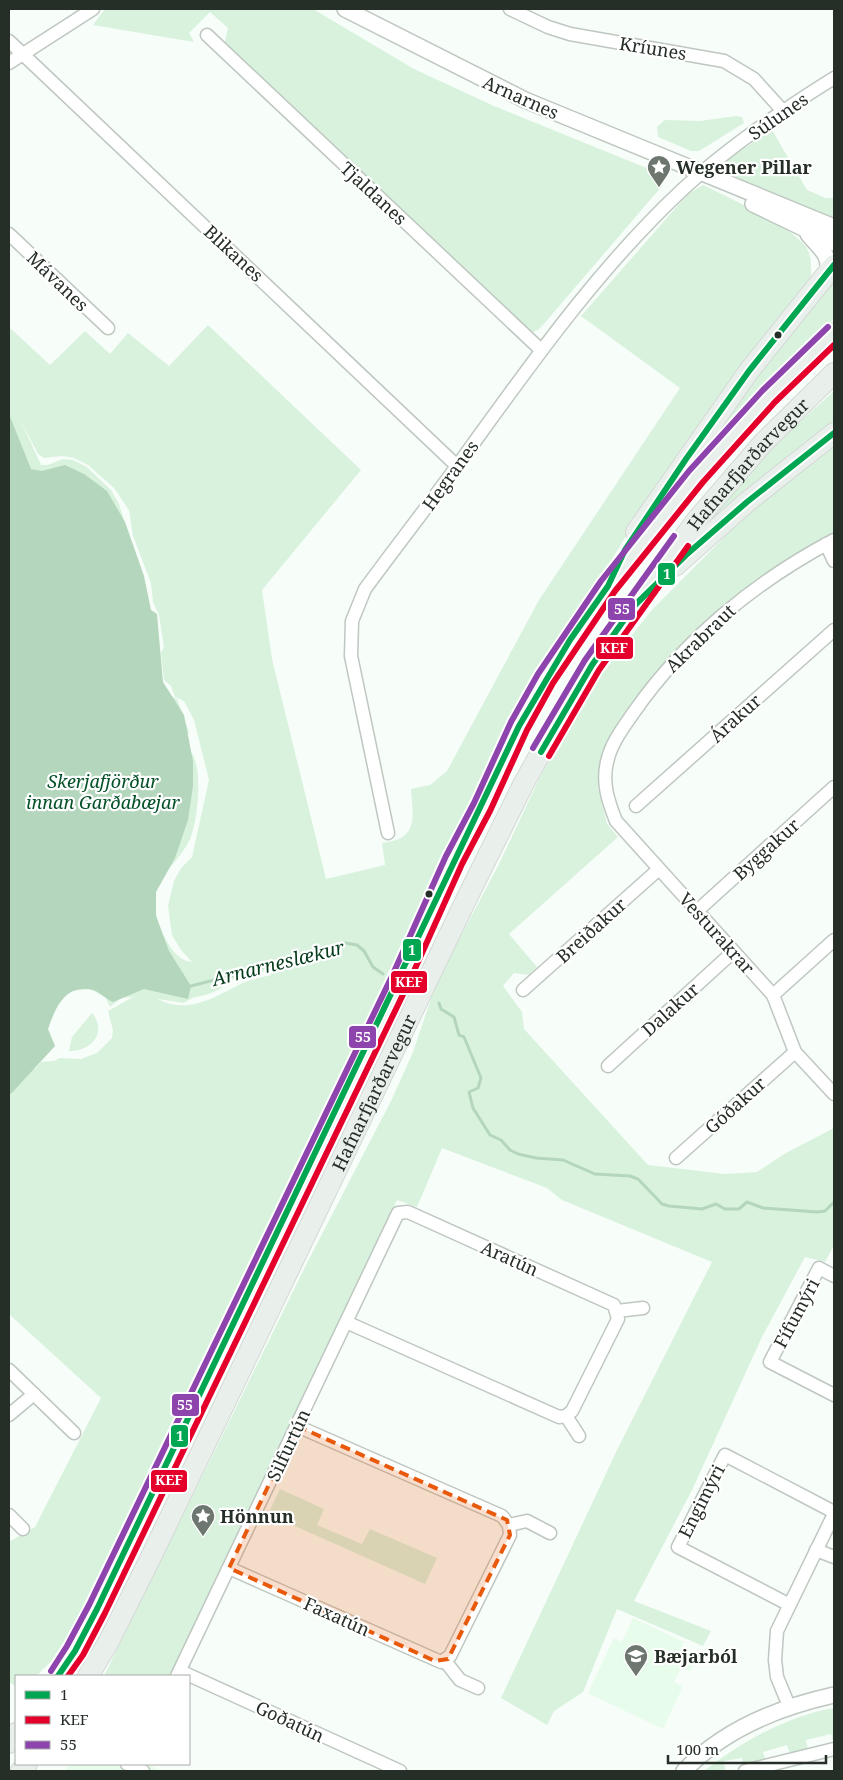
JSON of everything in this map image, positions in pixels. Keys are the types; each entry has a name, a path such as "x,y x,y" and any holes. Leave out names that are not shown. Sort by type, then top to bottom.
{"main road":[{"path":"608,586 624,550 686,459 749,371 831,268"},
{"name":"Hafnarfjarðarvegur","path":"59,1675 75,1651 97,1609 401,978 454,860 482,807 519,726 570,640 608,586 720,448 769,396 834,333"},
{"name":"Hafnarfjarðarvegur","path":"89,1675 108,1643 151,1557 520,791 570,700 696,520 734,475 834,373"},
{"path":"634,606 686,555 747,502 834,433"}],"street":[{"path":"9,63 93,9"},
{"name":"Arnarnes","path":"345,9 518,97 701,175"},
{"name":"Kríunes","path":"510,9 548,27 570,34 724,61 754,79 770,94 782,110"},
{"name":"Tjaldanes","path":"207,36 541,350"},
{"name":"Blikanes","path":"9,41 457,466"},
{"name":"Súlunes","path":"701,175 782,110 834,78"},
{"path":"701,175 834,227"},
{"path":"701,175 724,189 834,243"},
{"name":"Hegranes","path":"388,833 352,665 350,644 352,621 365,590 541,350 589,289 627,245 684,188 701,175"},
{"path":"804,229 825,253 831,268"},
{"name":"Mávanes","path":"9,234 108,328"},
{"path":"830,542 834,561"},
{"name":"Akrabraut","path":"605,772 609,752 646,694 695,640 765,581 830,542"},
{"name":"Árakur","path":"636,806 834,630"},
{"name":"Vesturakrar","path":"605,772 606,796 616,821 773,995 795,1052 834,1094"},
{"name":"Byggakur","path":"697,911 834,787"},
{"name":"Breiðakur","path":"523,990 660,869"},
{"path":"773,995 834,940"},
{"name":"Dalakur","path":"608,1066 733,952"},
{"name":"Góðakur","path":"676,1158 795,1052"},
{"name":"Aratún","path":"398,1213 408,1212 614,1305 617,1311"},
{"name":"Silfurtún","path":"178,1673 398,1213"},
{"name":"Fífumýri","path":"834,1276 819,1268 770,1362 834,1395"},
{"path":"346,1322 556,1416 566,1416 572,1411 618,1319 617,1311 643,1308"},
{"path":"9,1370 74,1433"},
{"path":"9,1415 34,1394"},
{"path":"566,1416 578,1436"},
{"path":"297,1426 502,1516 510,1525 510,1535 452,1652 445,1661 460,1680 478,1688"},
{"name":"Engimýri","path":"788,1604 678,1547 724,1455 834,1513"},
{"path":"789,1706 777,1677 775,1660 776,1631 834,1513"},
{"path":"9,1515 23,1529"},
{"path":"510,1525 527,1522 550,1532"},
{"path":"816,1550 834,1557"},
{"name":"Faxatún","path":"229,1568 435,1661 445,1661"},
{"name":"Goðatún","path":"190,1678 400,1771"},
{"path":"684,1771 718,1743 789,1706 834,1695"},
{"path":"746,1771 834,1748"}],"highlighted area":[{"path":"297,1426 507,1520 510,1535 448,1659 435,1661 229,1568"}],"shaded area":[{"name":"Skerjafjörður innan Garðabæjar","path":"9,414 31,469 42,471 65,465 84,474 107,491 125,522 144,576 151,610 157,614 163,682 184,715 193,761 193,786 188,820 175,858 156,892 156,916 169,951 191,986 188,999 144,989 113,1002 93,990 75,990 68,994 58,1006 48,1029 55,1046 9,1096"},
{"name":"Bæjarból","path":"633,1618 684,1642 681,1649 697,1656 690,1671 681,1668 674,1682 683,1686 663,1729 588,1693 614,1638 622,1642"},
{"path":"68,1765 149,1765 162,1771 65,1771"}],"green space":[{"path":"105,9 313,9 414,69 494,106 654,171 662,176 662,186 543,325 538,330 532,332 224,46 228,28 210,12 189,33 194,42 93,25"},
{"path":"736,116 742,117 744,123 699,151 691,151 658,137 657,127 665,120 700,121"},
{"path":"772,130 807,190 826,198 834,198 834,219 725,177 717,170 726,160"},
{"path":"703,185 773,221 798,239 808,250 811,262 811,277 717,404 626,536 578,615 79,1623 54,1659 37,1675 15,1675 15,1685 9,1682 9,1542 35,1527 101,1398 9,1314 9,1096 13,1093 9,1093 9,327 50,365 85,331 110,354 128,333 169,366 208,325 361,470 262,590 272,659 326,879 385,865 382,843 394,841 402,837 408,832 411,825 413,809 411,789 430,785 447,771 539,600 680,388 581,316 687,195","holes":["20,419 38,454 44,458 62,456 74,458 88,465 114,488 129,510 133,536 151,583 153,602 159,615 164,647 161,653 164,680 171,686 175,697 184,701 194,720 209,780 192,857 181,868 174,881 168,906 172,935 181,950 192,962 183,960 168,943 157,918 155,906 157,886 187,845 193,830 197,805 198,777 193,755 187,748 186,739 189,732 177,699 171,696 154,671 134,553 119,504 111,490 87,467 73,460 63,459 48,465 41,465","271,971 271,975 245,982 214,998 192,1005 170,1004 158,999 184,1003 192,998 209,994 220,989 231,980 250,973","91,989 106,998 110,1007 121,998 133,997 108,1011 113,1030 112,1038 97,1053 81,1059 60,1058 54,1061 41,1062 34,1070 36,1053 61,992"]},
{"path":"834,279 834,319 786,364 679,481 774,353"},
{"path":"834,391 834,424 689,544 744,473"},
{"path":"834,439 834,534 727,606 656,673 613,735 600,766 598,788 607,824 618,837 509,934 537,967 529,975 514,973 503,986 522,1012 524,1029 648,1165 725,1174 757,1172 786,1153 834,1128 834,1245 825,1262 805,1257 762,1337 692,1490 634,1601 711,1631 703,1646 617,1609 583,1692 554,1711 547,1725 501,1698 618,1448 712,1262 562,1200 547,1188 442,1148 417,1207 397,1200 354,1299 173,1675 104,1675 307,1263 392,1099 413,1052 437,981 499,864 540,777 589,691 650,612 749,512"},
{"path":"92,1013 97,1020 98,1027 98,1034 95,1040 84,1048 69,1051 72,1037"},
{"path":"280,1489 324,1509 317,1525 362,1544 370,1529 437,1558 425,1584 268,1514"},
{"path":"834,1708 834,1744 831,1734 806,1740 808,1750 790,1755 787,1745 763,1752 766,1761 744,1767 742,1758 724,1761 725,1770 704,1771 733,1750 765,1732 799,1717"}],"waterway":[{"name":"Arnarneslækur","path":"191,986 318,953 345,943 357,945 364,951 373,967 383,974"},
{"name":"Arnarneslækur","path":"439,1003 441,1009 454,1017 459,1035 464,1037 481,1078 478,1088 469,1092 473,1108 490,1135 501,1140 510,1150 536,1158 563,1160 595,1174 630,1176 638,1179 662,1204 669,1206 702,1209 716,1204 725,1209 739,1209 747,1202 763,1208 817,1212 825,1211 834,1202"}],"transit line":[{"name":"1","path":"59,1675 75,1651 97,1609 519,726 570,640 608,586 625,550 686,459 749,371 834,265"},
{"name":"55","path":"51,1671 89,1605 393,974 446,856 474,803 511,722 538,674 601,581 689,471 763,390 828,327"},
{"name":"KEF","path":"69,1675 83,1655 105,1613 409,982 462,864 490,811 527,730 553,683 615,591 703,482 775,402 834,345"},
{"name":"1","path":"541,752 592,665 634,606 686,555 747,502 834,433"},
{"name":"55","path":"533,748 585,660 674,536"},
{"name":"KEF","path":"549,756 599,670 688,546"}],"place":[{"name":"Wegener Pillar","path":"659,188"},
{"name":"Hönnun","path":"203,1537"},
{"name":"Bæjarból","path":"636,1677"}]}
